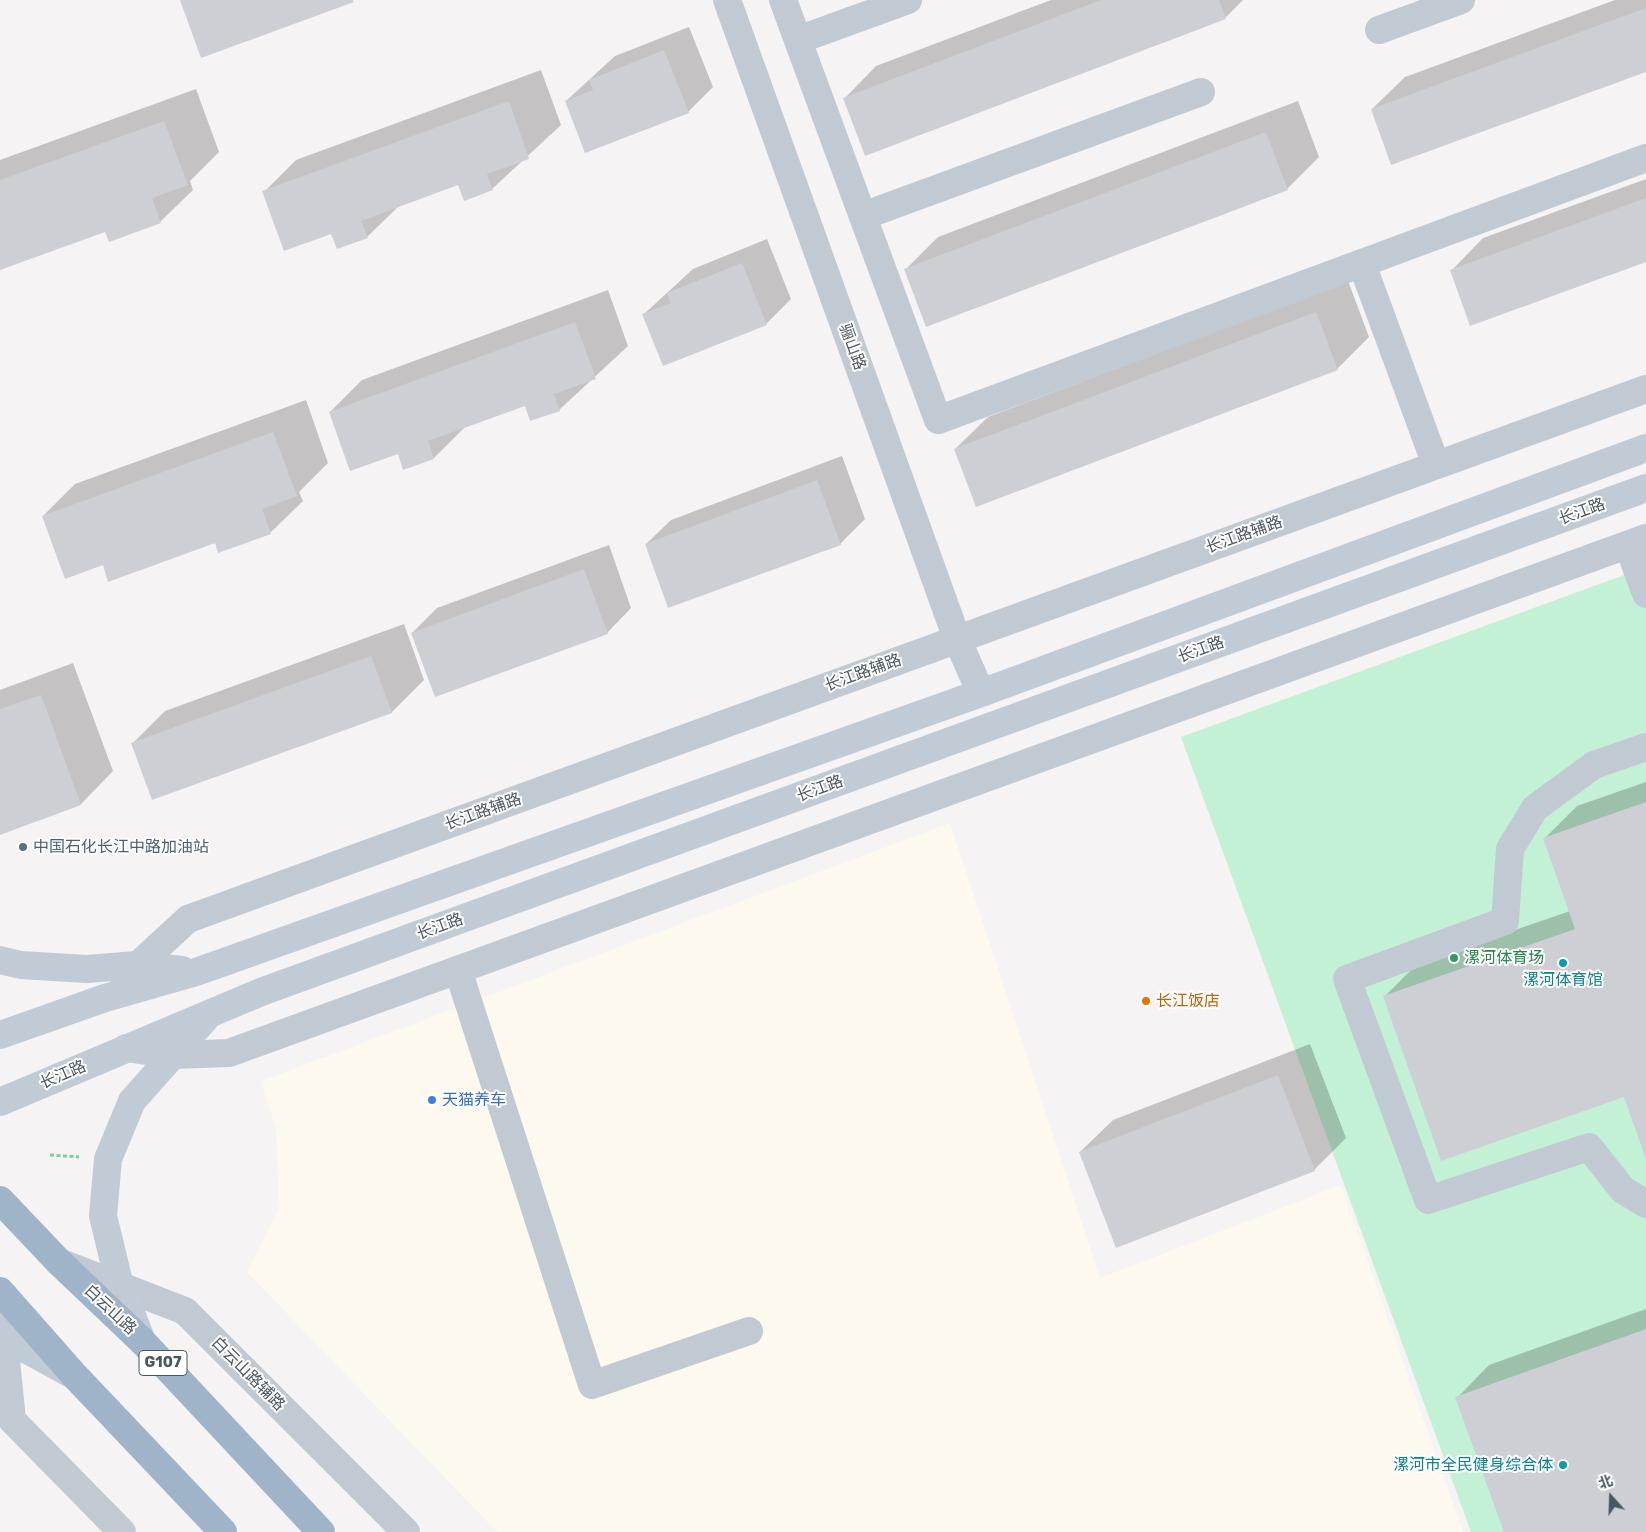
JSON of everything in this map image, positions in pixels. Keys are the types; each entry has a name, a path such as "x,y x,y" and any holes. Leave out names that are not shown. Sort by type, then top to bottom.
{"highway":[{"name":"白云山路","path":"0,1200 59,1262 142,1341 321,1532"},
{"path":"0,1291 75,1376 223,1532"}],"main road":[{"path":"0,1035 105,998 196,972 981,693 1646,448"},
{"name":"长江路","path":"0,1102 261,992 1646,488"},
{"path":"0,960 21,965 87,969 136,965 196,972"},
{"path":"142,1341 120,1286 103,1216 108,1159 132,1101 208,1015"},
{"path":"1,1335 75,1376"}],"street":[{"name":"骊山路","path":"728,0 957,639 981,693"},
{"path":"784,0 938,420 1646,158"},
{"path":"798,40 908,0"},
{"path":"1379,30 1461,0"},
{"path":"863,216 1202,92"},
{"path":"1362,264 1436,465"},
{"name":"长江路辅路","path":"105,998 136,965 188,919 1646,388"},
{"path":"126,1048 173,1055 229,1053 1637,542 1646,594"},
{"path":"1646,747 1594,765 1535,808 1510,849 1505,921 1347,979 1428,1200 1589,1147 1623,1190 1646,1204"},
{"path":"458,970 592,1385 749,1331"},
{"name":"白云山路辅路","path":"59,1262 185,1311 406,1532"},
{"path":"0,1301 1,1335 12,1420 122,1532"}],"shaded area":[{"path":"950,823 1100,1278 1341,1185 1463,1532 497,1532 247,1272 279,1208 276,1129 261,1081"}],"green space":[{"name":"漯河体育场","path":"1646,567 1646,1532 1471,1532 1181,737"}],"building":[{"path":"180,0 353,0 354,2 201,58"},
{"path":"1101,0 1219,0 1226,19 865,156 843,98"},
{"path":"1646,8 1646,72 1391,165 1371,109"},
{"path":"664,50 689,113 585,153 565,101 593,90 589,80"},
{"path":"509,101 529,159 487,174 493,190 464,201 458,185 361,221 368,238 337,249 331,234 284,251 262,191"},
{"path":"164,121 188,185 152,198 161,223 109,242 105,232 0,270 0,180"},
{"path":"1266,132 1288,190 926,327 904,269"},
{"path":"1646,198 1646,262 1470,326 1450,270"},
{"path":"742,263 767,325 663,366 642,314 671,303 667,293"},
{"path":"1316,312 1338,370 976,507 954,449"},
{"path":"575,322 596,379 554,394 560,411 530,421 525,406 428,441 434,459 403,470 398,454 350,471 329,412"},
{"path":"273,432 297,496 262,509 271,534 218,553 215,543 108,582 103,565 65,579 42,516"},
{"path":"817,480 841,545 668,608 645,544"},
{"path":"584,569 608,634 435,697 411,633"},
{"path":"371,656 392,713 152,800 131,743"},
{"path":"41,695 81,805 0,835 0,709"},
{"name":"漯河体育馆","path":"1646,802 1646,1159 1624,1097 1441,1161 1383,996 1575,929 1543,838"},
{"path":"1278,1075 1315,1171 1116,1248 1079,1152"},
{"name":"漯河市全民健身综合体","path":"1646,1329 1646,1532 1504,1532 1455,1397"}],"place":[{"name":"中国石化长江中路加油站","path":"23,847"},
{"name":"漯河体育场","path":"1454,958"},
{"name":"漯河体育馆","path":"1563,963"},
{"name":"长江饭店","path":"1146,1001"},
{"name":"天猫养车","path":"432,1100"},
{"name":"漯河市全民健身综合体","path":"1563,1465"}]}
